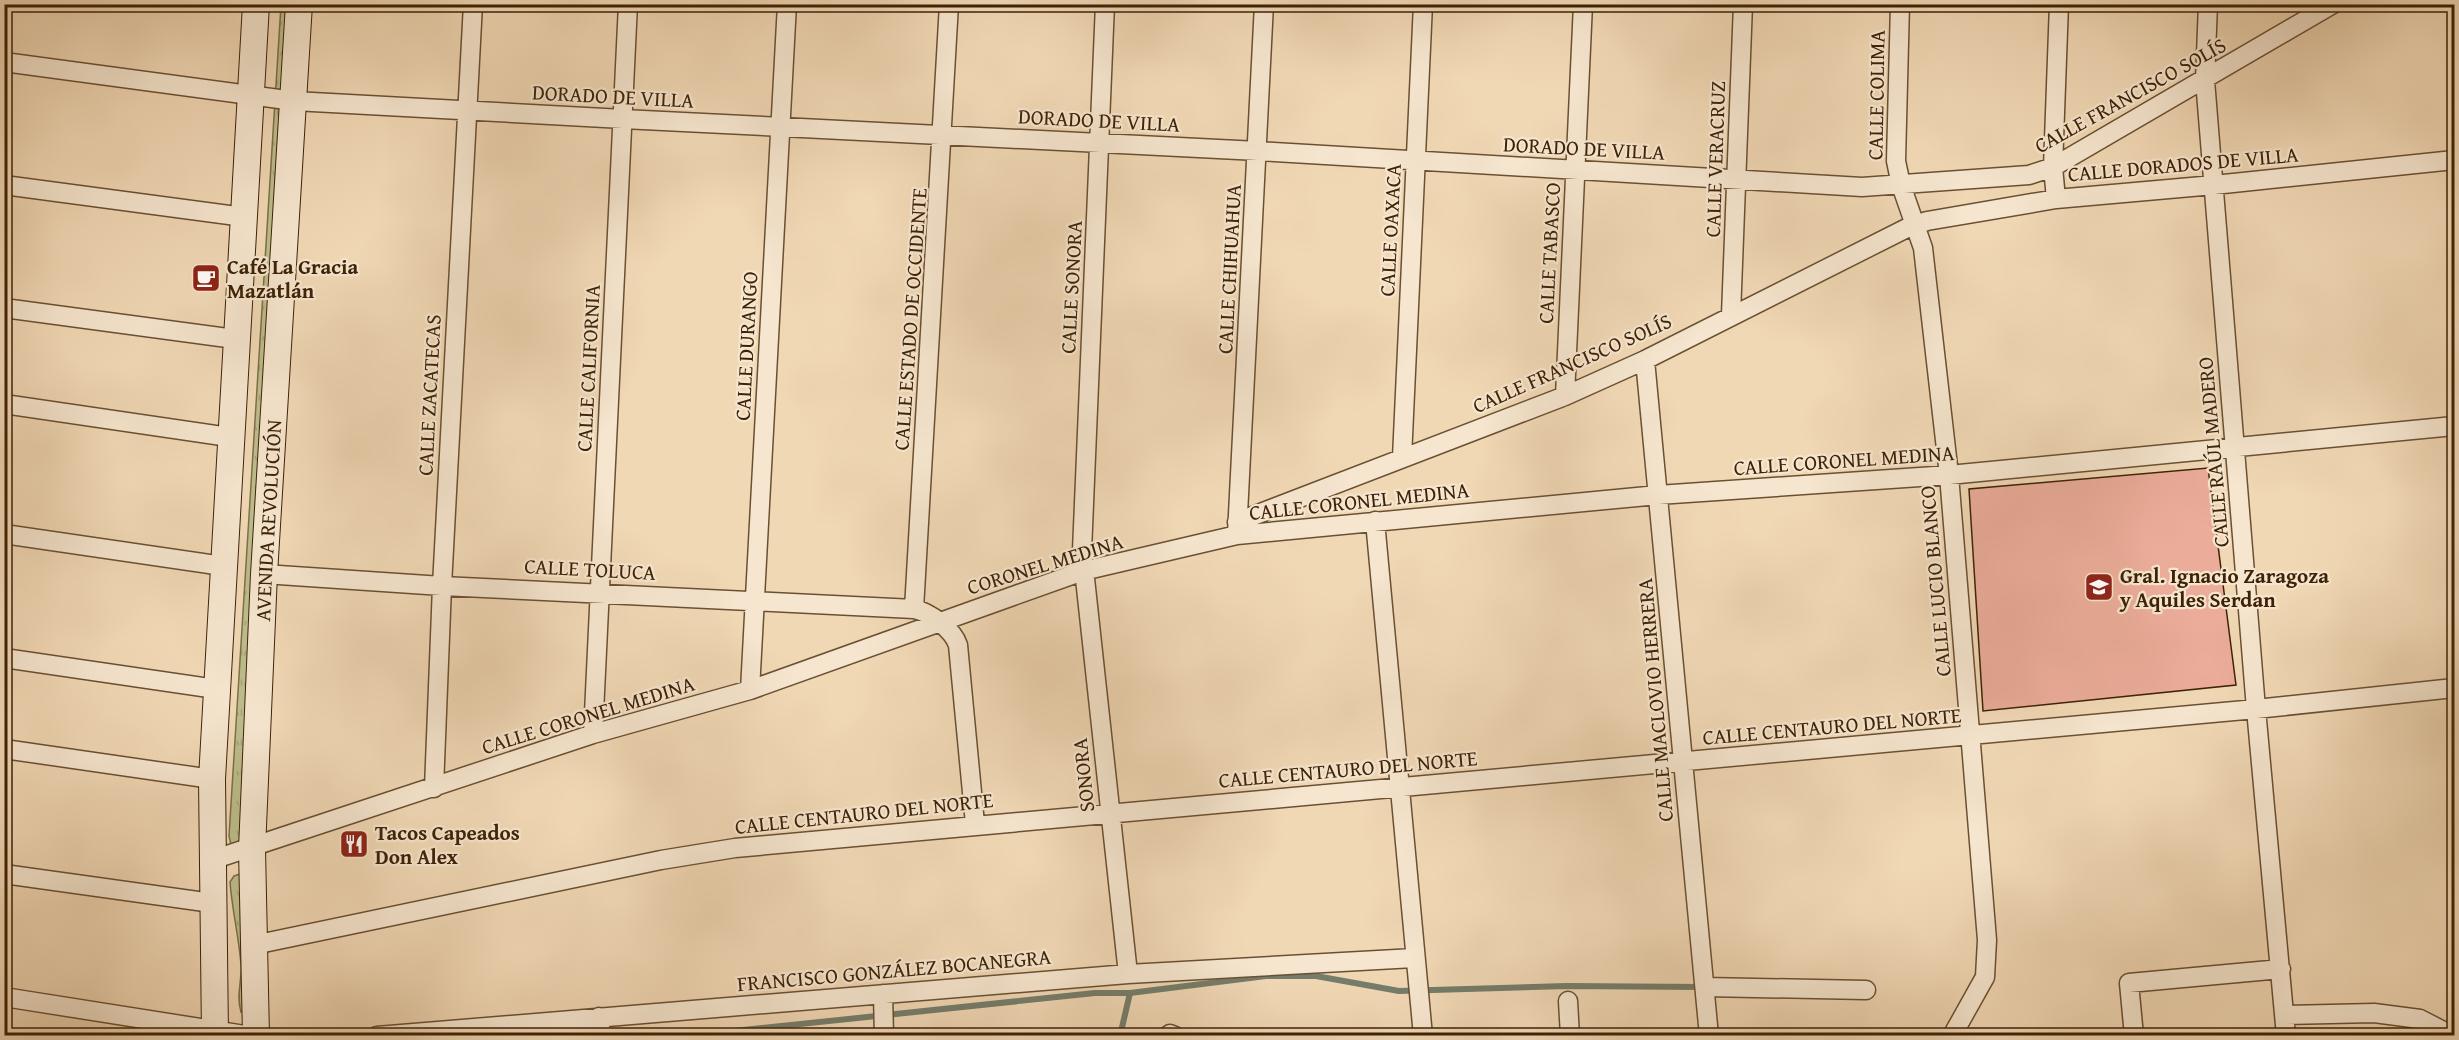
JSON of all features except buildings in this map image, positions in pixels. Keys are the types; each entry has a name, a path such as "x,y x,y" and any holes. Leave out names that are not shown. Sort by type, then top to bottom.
{"street":[{"name":"AVENIDA REVOLUCIÓN","path":"215,1032 212,779 229,437 256,4"},
{"name":"AVENIDA REVOLUCIÓN","path":"254,1035 252,849 264,574 299,4"},
{"name":"CALLE ZACATECAS","path":"434,788 466,110 474,4"},
{"name":"CALLE CALIFORNIA","path":"593,734 628,4"},
{"name":"CALLE DURANGO","path":"750,690 787,4"},
{"name":"CALLE ESTADO DE OCCIDENTE","path":"914,609 944,134 949,4"},
{"name":"CALLE SONORA","path":"1083,571 1083,513 1105,4"},
{"name":"CALLE CHIHUAHUA","path":"1237,529 1264,4"},
{"name":"CALLE OAXACA","path":"1402,458 1423,4"},
{"name":"CALLE TABASCO","path":"1565,396 1583,4"},
{"name":"CALLE VERACRUZ","path":"1731,315 1743,4"},
{"name":"CALLE COLIMA","path":"1900,4 1895,141 1901,185 1916,224"},
{"path":"2056,199 2053,167 2059,4"},
{"name":"CALLE RAÚL MADERO","path":"2208,4 2205,80 2256,709 2286,1035"},
{"name":"CALLE FRANCISCO SOLÍS","path":"1901,185 2030,175 2053,167 2333,4"},
{"name":"DORADO DE VILLA","path":"4,62 294,101 1099,142 1862,187 1901,185"},
{"name":"CALLE DORADOS DE VILLA","path":"1916,224 2056,199 2214,185 2454,159"},
{"path":"4,185 243,217"},
{"name":"CALLE FRANCISCO SOLÍS","path":"1237,529 1402,458 1565,396 1645,360 1916,224"},
{"name":"CALLE LUCIO BLANCO","path":"1916,224 1923,248 1949,475 1987,961 1985,977 1952,1035"},
{"path":"4,308 235,339"},
{"name":"CALLE MACLOVIO HERRERA","path":"1645,360 1709,1035"},
{"path":"4,404 229,437"},
{"name":"CALLE CORONEL MEDINA","path":"1237,529 1375,520 1658,495 1949,475 2454,426"},
{"path":"1375,520 1423,1035"},
{"name":"CORONEL MEDINA","path":"938,622 1083,571 1237,529"},
{"path":"4,534 223,566"},
{"name":"SONORA","path":"1083,571 1128,974"},
{"name":"CALLE TOLUCA","path":"264,574 442,586 914,609"},
{"path":"914,609 921,610 952,633 958,645 975,824"},
{"name":"CALLE CORONEL MEDINA","path":"212,860 252,849 593,734 750,690 938,622"},
{"path":"4,658 216,689"},
{"name":"CALLE CENTAURO DEL NORTE","path":"254,945 661,860 747,847 975,824 1109,814 1971,736 2454,688"},
{"path":"4,749 212,779"},
{"path":"4,874 212,903"},
{"name":"FRANCISCO GONZÁLEZ BOCANEGRA","path":"377,1035 600,1026 883,1002 1128,974 1415,963"},
{"path":"2134,1035 2128,983 2281,969"},
{"path":"1704,987 1866,990"},
{"path":"4,997 215,1032 254,1035"},
{"path":"1568,1001 1570,1035"},
{"path":"883,1002 884,1032"},
{"path":"2285,1015 2374,1013 2416,1027 2453,1035"}],"green space":[{"path":"281,5 292,5 244,839 231,845 229,836"},
{"path":"240,874 249,1006 241,1012 239,1000 241,965 230,882 234,876"}],"waterway":[{"path":"1120,1036 1130,993 1266,976 1316,976 1399,991 1566,986 1701,987"},
{"path":"687,1036 1095,993 1130,993"}],"place":[{"name":"Café La Gracia Mazatlán","path":"206,278"},
{"name":"Gral. Ignacio Zaragoza y Aquiles Serdan","path":"2099,587"},
{"name":"Tacos Capeados Don Alex","path":"354,844"}]}
